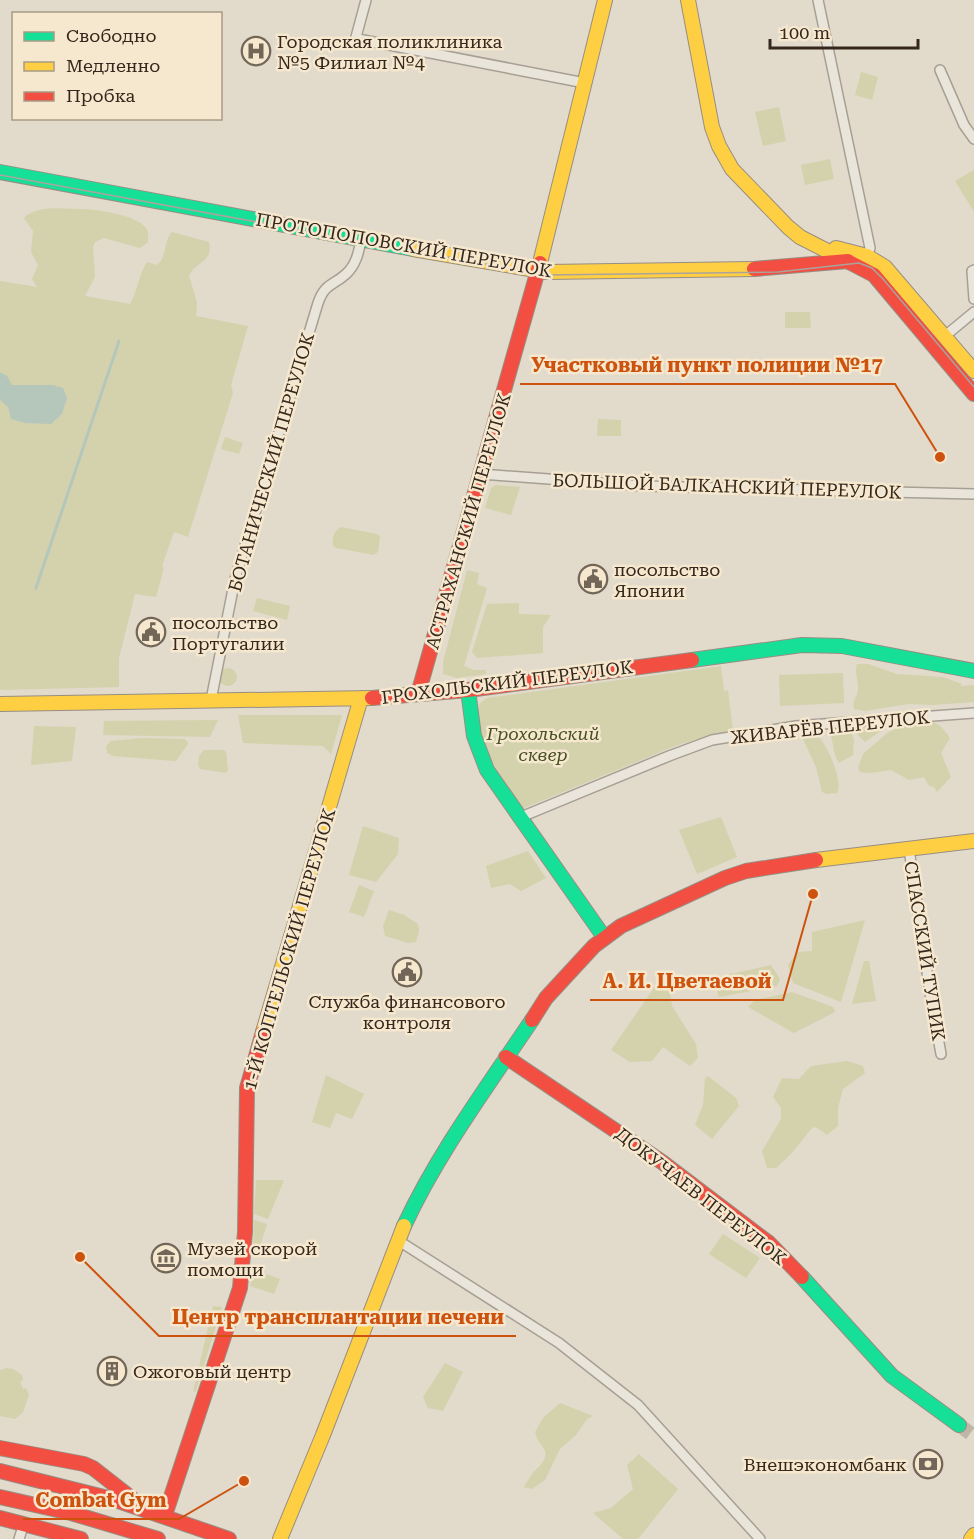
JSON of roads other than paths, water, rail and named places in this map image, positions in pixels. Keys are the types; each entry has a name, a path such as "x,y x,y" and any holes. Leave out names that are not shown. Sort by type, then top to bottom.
{"street":[{"path":"366,0 356,37 358,39 585,83"},
{"name":"АСТРАХАНСКИЙ ПЕРЕУЛОК","path":"418,694 538,271 605,0"},
{"path":"687,0 705,95 718,146 732,169 788,227 813,244 874,275 974,394"},
{"path":"818,0 870,248 867,256"},
{"path":"940,70 964,125 974,139"},
{"name":"ПРОТОПОПОВСКИЙ ПЕРЕУЛОК","path":"0,172 538,271 761,269 848,261"},
{"name":"БОТАНИЧЕСКИЙ ПЕРЕУЛОК","path":"211,700 235,579 318,303 325,287 348,272 358,256 361,239"},
{"path":"813,244 867,256 885,267 974,371"},
{"path":"848,261 867,256"},
{"path":"974,270 972,272 974,299"},
{"path":"945,336 974,312"},
{"name":"БОЛЬШОЙ БАЛКАНСКИЙ ПЕРЕУЛОК","path":"481,474 643,486 974,494"},
{"name":"ГРОХОЛЬСКИЙ ПЕРЕУЛОК","path":"0,704 361,698 418,694 468,690 802,645 842,646 974,671"},
{"path":"468,690 473,728 480,754 491,776 604,937"},
{"name":"1-Й КОПТЕЛЬСКИЙ ПЕРЕУЛОК","path":"165,1515 240,1288 245,1232 247,1088 361,698"},
{"name":"ЖИВАРЁВ ПЕРЕУЛОК","path":"521,817 712,740 796,726 974,713"},
{"path":"280,1539 420,1192 546,998 604,937 621,926 696,891 746,871 782,864 974,841"},
{"name":"СПАССКИЙ ТУПИК","path":"909,849 941,1054"},
{"name":"ДОКУЧАЕВ ПЕРЕУЛОК","path":"506,1057 662,1162 769,1243 892,1376 959,1425"},
{"path":"399,1241 560,1343 638,1405 759,1539"},
{"path":"0,1448 84,1464 93,1468 146,1509"},
{"path":"0,1471 146,1509 229,1539"},
{"path":"0,1497 82,1516 158,1539"},
{"path":"0,1518 81,1539"},
{"path":"19,1539 24,1523"},
{"path":"971,1539 974,1535"}],"waterway":[{"path":"36,588 119,341"}],"tunnel":[{"path":"959,1425 974,1436"}],"tram line":[{"path":"0,175 546,275 778,272 859,263 872,268 883,279 974,387"}],"place":[{"name":"Городская поликлиника №5 Филиал №4","path":"256,51"},
{"name":"Участковый пункт полиции №17","path":"940,457"},
{"name":"посольство Японии","path":"593,579"},
{"name":"посольство Португалии","path":"151,632"},
{"name":"А. И. Цветаевой","path":"813,894"},
{"name":"Служба финансового контроля","path":"407,972"},
{"name":"Центр трансплантации печени","path":"80,1257"},
{"name":"Музей скорой помощи","path":"166,1258"},
{"name":"Ожоговый центр","path":"112,1371"},
{"name":"Внешэкономбанк","path":"928,1464"},
{"name":"Combat Gym","path":"244,1481"}],"park label":[{"name":"Грохольский сквер","path":"543,743"}]}
